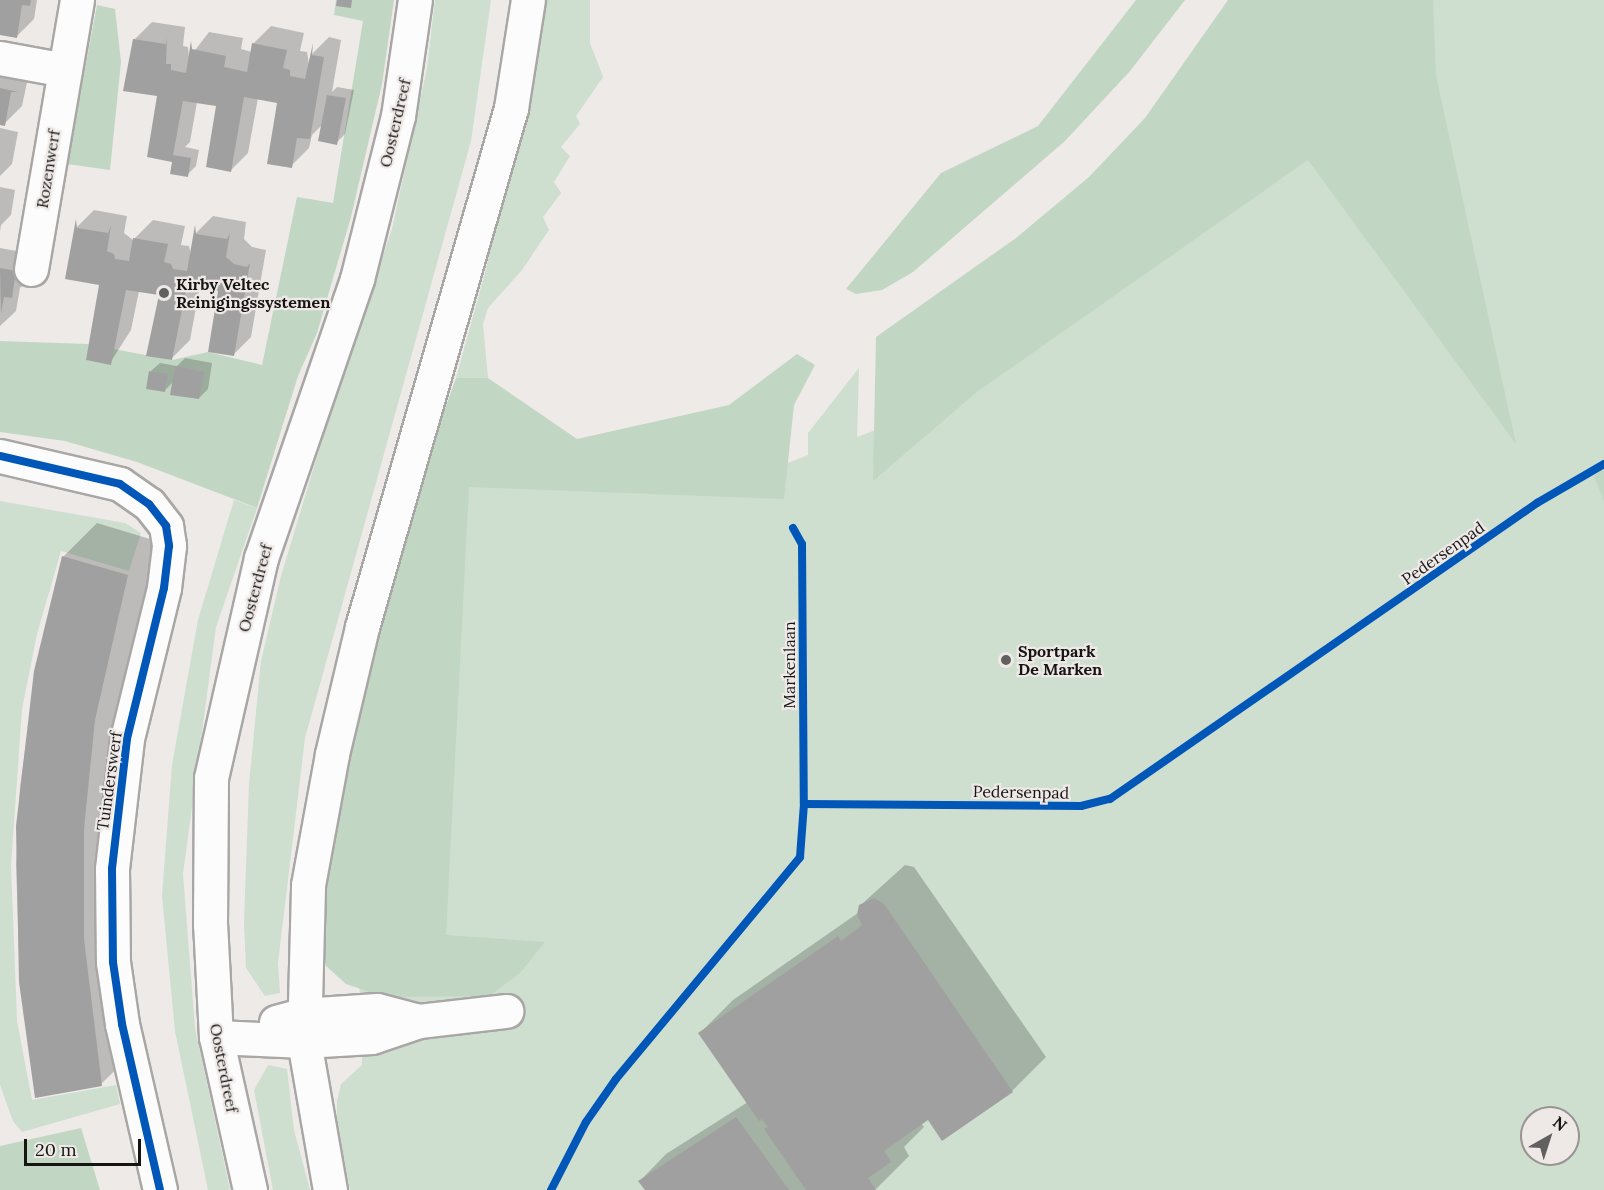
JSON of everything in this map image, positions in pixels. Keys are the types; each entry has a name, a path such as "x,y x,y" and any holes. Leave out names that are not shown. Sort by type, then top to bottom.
{"main road":[{"name":"Rozenwerf","path":"31,268 77,0"},
{"name":"Oosterdreef","path":"250,1190 216,1037 210,924 211,778 259,567 357,279 398,116 415,0"},
{"path":"330,1190 303,1028 308,885 332,754 362,627 499,154 511,108 528,0"},
{"path":"0,58 65,70"},
{"name":"Tuinderswerf","path":"0,456 120,484 149,504 166,526 169,546 164,588 127,739 112,869 113,962 122,1024 160,1190"},
{"path":"216,1037 303,1028 372,1037 419,1021 506,1011"}],"green space":[{"path":"336,0 394,0 382,84 351,217 317,333 298,376 257,508 137,462 65,441 0,432 0,341 87,344 172,360 208,352 262,365 297,197 333,203 363,21 334,15"},
{"path":"435,0 491,0 471,141 305,738 278,963 280,993 265,996 246,968 244,922 249,784 261,661 281,576 330,414 392,229 427,68"},
{"path":"536,0 590,0 590,43 603,77 576,116 580,124 561,147 570,156 554,182 561,193 543,217 549,230 522,270 488,308 483,324 488,378 456,378 485,273 516,134"},
{"path":"1136,0 1185,0 1130,71 1065,141 913,272 882,290 856,294 846,289 941,173 1038,126"},
{"path":"1228,0 1433,0 1436,76 1516,444 1308,160 978,391 873,481 876,337 1016,238 1089,177 1145,118"},
{"name":"Sportpark De Marken","path":"1396,0 1604,0 1604,1190 350,1190 337,1122 337,1101 341,1084 362,1065 355,847 462,470 760,474 808,455 808,433 859,368 857,437 894,423"},
{"path":"97,5 115,9 121,62 110,170 67,164"},
{"path":"797,354 815,365 794,405 784,499 469,487 446,935 545,942 520,973 489,996 385,997 346,984 326,966 314,933 345,737 397,543 456,378 488,378 577,439 729,405"},
{"path":"1604,469 1604,502 1594,476"},
{"path":"234,500 257,508 216,627 183,874 195,1028 230,1190 208,1190 175,1031 162,896 172,765 198,620"},
{"path":"0,501 125,523 141,533 129,571 61,551 37,634 22,709 11,865 17,1021 32,1100 116,1085 120,1104 22,1132 13,1121 0,1085"},
{"path":"268,1065 287,1069 294,1130 310,1190 273,1190 254,1090"},
{"path":"81,1128 100,1190 0,1190 0,1146"}],"building":[{"path":"0,0 31,0 30,6 22,5 17,38 0,35"},
{"path":"337,0 352,0 351,8 336,6"},
{"path":"167,37 166,64 171,64 171,70 186,73 191,41 192,49 226,56 224,67 247,72 252,43 287,50 283,68 290,70 290,76 305,79 313,43 312,55 324,57 310,139 297,138 292,168 267,164 277,103 244,97 231,172 206,167 216,106 183,101 173,155 191,158 188,177 170,174 172,162 147,157 157,96 123,91 133,39 166,44"},
{"path":"0,88 18,92 11,92 5,126 0,125"},
{"path":"327,95 346,98 337,145 318,141"},
{"path":"76,219 77,228 108,233 111,225 107,251 114,254 115,259 129,261 133,238 168,244 164,262 171,264 173,269 187,271 195,225 196,234 227,239 230,233 226,257 234,264 247,267 250,263 234,356 208,352 218,291 187,285 172,360 146,356 159,295 126,290 111,365 86,360 99,285 65,279"},
{"path":"0,268 16,271 12,298 4,297 1,313"},
{"path":"175,366 204,372 199,399 170,395"},
{"path":"149,371 168,374 165,392 146,389"},
{"path":"62,556 128,575 95,720 84,829 84,939 102,1086 35,1098 19,982 16,826 34,671"},
{"path":"874,898 884,904 1013,1092 942,1141 928,1120 884,1151 891,1162 868,1178 876,1190 806,1190 764,1129 768,1127 762,1119 759,1121 698,1033 838,936 841,941 862,925 857,915 859,905"},
{"path":"736,1117 789,1190 645,1190 638,1181"}],"cycle path":[{"path":"0,456 120,484 149,504 166,526 169,546 164,588 127,739 112,869 113,962 122,1024 160,1190"},
{"name":"Pedersenpad","path":"551,1190 586,1122 616,1079 800,857 804,804 1081,806 1110,799 1537,503 1604,464"},
{"name":"Markenlaan","path":"793,528 802,544 804,804"}],"place":[{"name":"Kirby Veltec Reinigingssystemen","path":"164,293"},
{"name":"Sportpark De Marken","path":"1006,660"}]}
